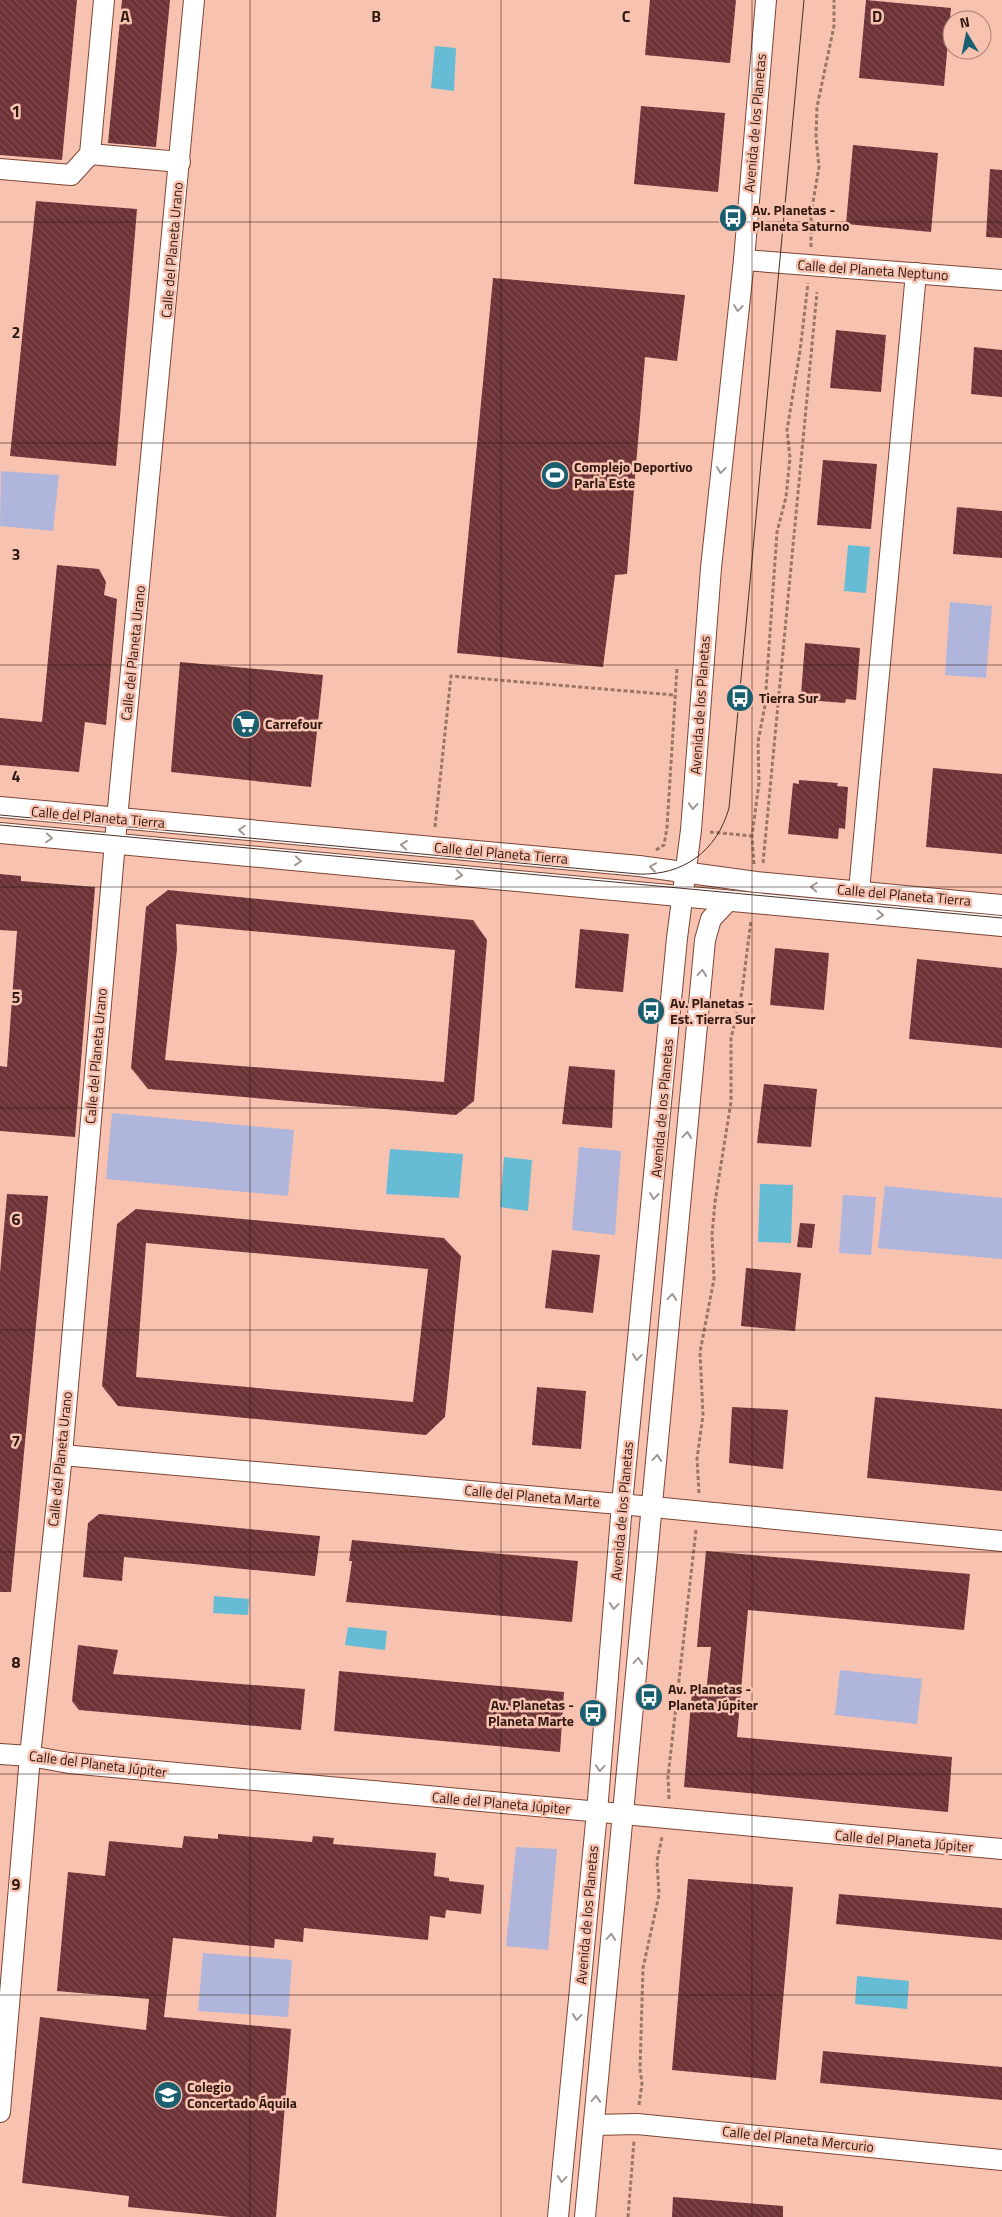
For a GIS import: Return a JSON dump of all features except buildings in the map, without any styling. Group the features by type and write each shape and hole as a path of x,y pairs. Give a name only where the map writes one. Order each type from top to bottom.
{"street":[{"path":"0,169 71,175 90,154 104,0"},
{"name":"Calle del Planeta Urano","path":"0,2112 30,1756 62,1455 114,844 194,0"},
{"name":"Avenida de los Planetas","path":"558,2217 597,1812 622,1504 682,897 691,830 711,568 744,260 766,0"},
{"path":"90,154 180,162"},
{"name":"Calle del Planeta Neptuno","path":"744,260 1002,280"},
{"path":"859,891 916,273"},
{"name":"Calle del Planeta Tierra","path":"0,807 639,866 756,882 1002,904"},
{"name":"Calle del Planeta Tierra","path":"0,833 727,902 1002,926"},
{"name":"Avenida de los Planetas","path":"585,2217 705,940 711,919 727,902"},
{"name":"Calle del Planeta Marte","path":"62,1455 622,1504 1002,1540"},
{"name":"Calle del Planeta Júpiter","path":"0,1754 30,1756 70,1764 669,1817 863,1838 1002,1849"},
{"name":"Calle del Planeta Mercurio","path":"594,2125 637,2124 1002,2160"}],"path":[{"path":"756,882 752,836 760,783 758,742 765,705 777,532 786,497 790,458 787,430 800,351 810,265 811,214 819,167 816,137 817,107 834,26 834,0"},
{"path":"763,863 817,292"},
{"path":"653,852 664,845 667,827 674,695 678,668"},
{"path":"444,828 434,827 451,676 674,695"},
{"path":"628,2217 629,2182 642,2083 640,2069 643,1968 659,1895 657,1861 669,1817 668,1777 698,1511 697,1459 703,1415 700,1352 714,1279 712,1234 715,1202 732,1102 731,1038 742,992 748,936 754,903"}],"shaded area":[{"path":"435,46 456,48 454,91 431,88"},
{"path":"1,471 59,475 53,531 0,526"},
{"path":"848,545 870,547 866,593 844,591"},
{"path":"950,602 992,606 986,678 945,675"},
{"path":"112,1113 294,1130 288,1196 106,1179"},
{"path":"579,1147 621,1151 615,1235 572,1230"},
{"path":"390,1149 463,1154 459,1198 386,1194"},
{"path":"504,1157 532,1160 528,1211 500,1207"},
{"path":"760,1184 793,1185 791,1243 758,1242"},
{"path":"885,1186 1002,1198 1002,1259 878,1248"},
{"path":"843,1195 876,1197 871,1255 839,1253"},
{"path":"214,1596 249,1599 248,1615 213,1613"},
{"path":"348,1627 387,1631 385,1650 345,1645"},
{"path":"840,1670 922,1679 917,1724 835,1715"},
{"path":"516,1847 557,1849 548,1950 506,1946"},
{"path":"203,1953 292,1960 288,2017 198,2011"},
{"path":"857,1976 909,1981 907,2009 855,2004"}],"tram line":[{"path":"0,815 638,874 670,871 696,858 707,848 716,837 729,808 804,0"},
{"path":"0,825 1002,918"}],"place":[{"name":"Av. Planetas - Planeta Saturno","path":"733,218"},
{"name":"Complejo Deportivo Parla Este","path":"555,475"},
{"name":"Tierra Sur","path":"740,698"},
{"name":"Carrefour","path":"246,724"},
{"name":"Av. Planetas - Est. Tierra Sur","path":"651,1011"},
{"name":"Av. Planetas - Planeta Júpiter","path":"649,1697"},
{"name":"Av. Planetas - Planeta Marte","path":"593,1713"},
{"name":"Colegio Concertado Áquila","path":"168,2095"}]}
